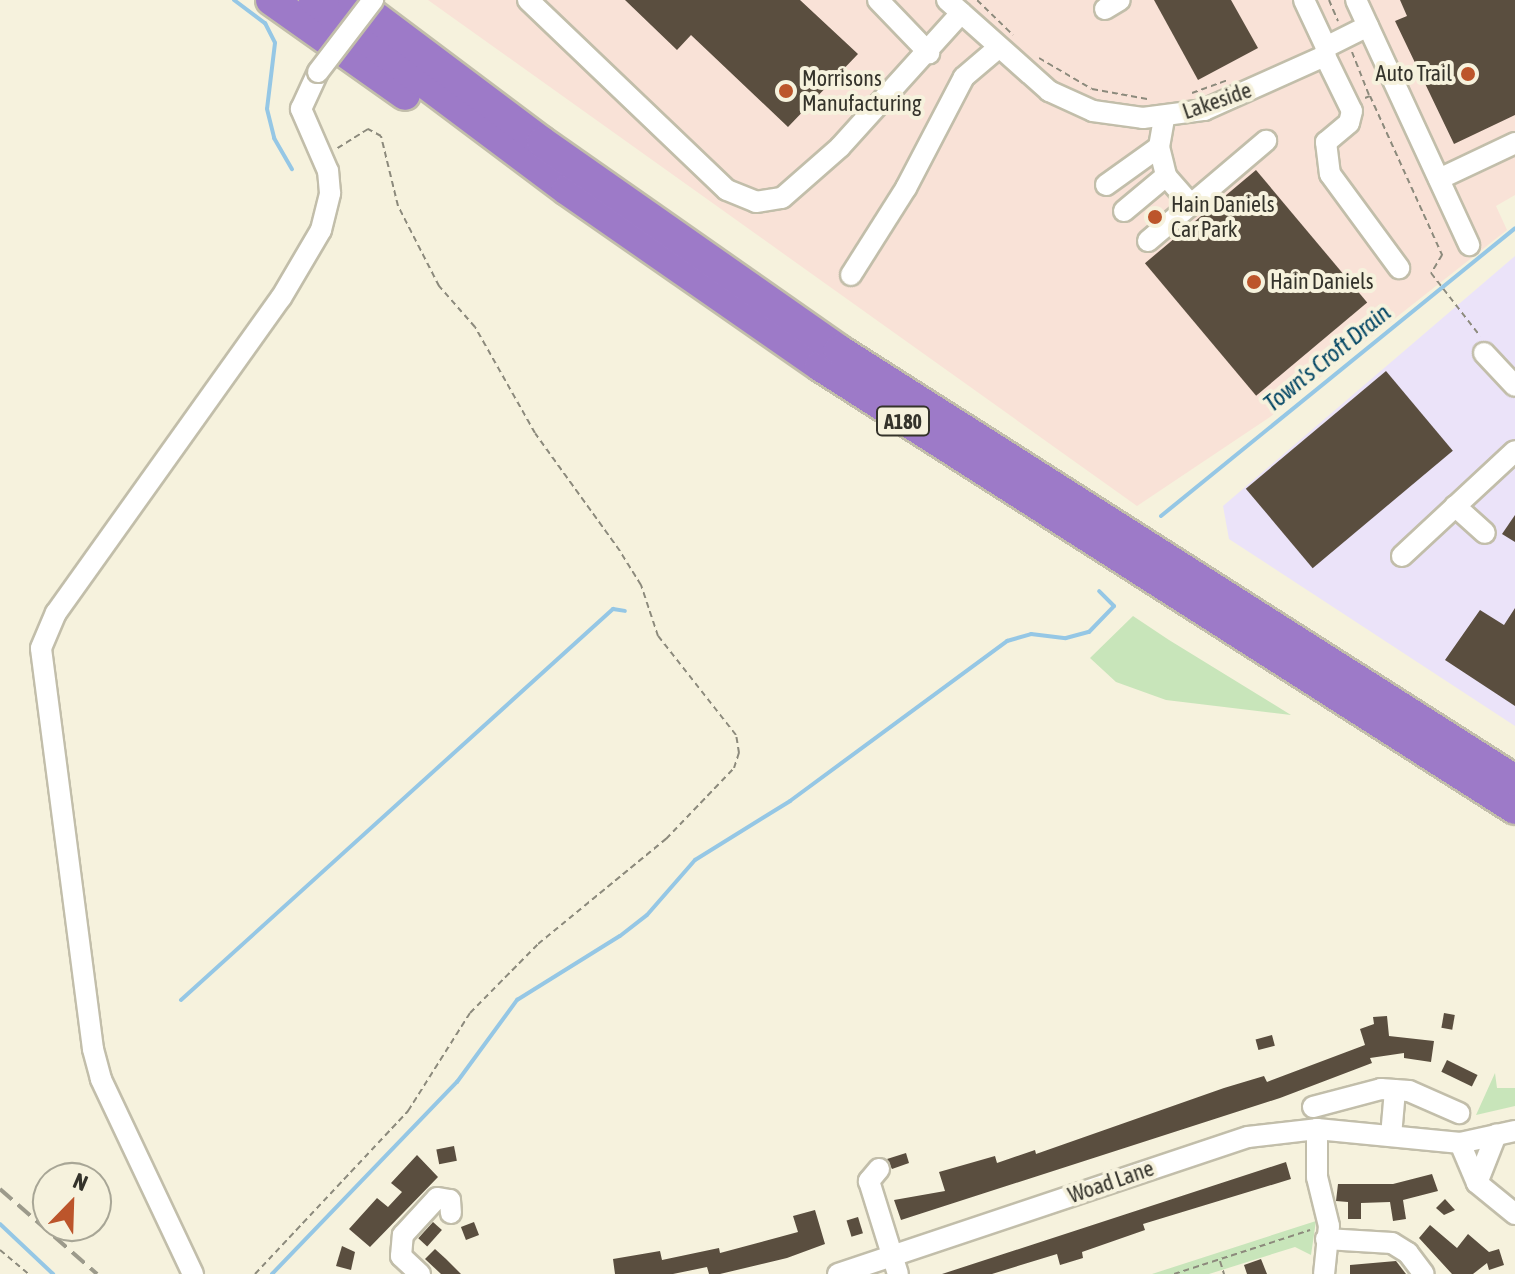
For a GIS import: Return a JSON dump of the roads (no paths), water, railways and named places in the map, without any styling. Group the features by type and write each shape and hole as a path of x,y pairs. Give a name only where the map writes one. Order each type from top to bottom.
{"highway":[{"name":"A180","path":"271,0 514,168 660,256"},
{"name":"A180","path":"314,0 660,256 898,417 1515,809"},
{"name":"A180","path":"353,0 542,142 808,329 1515,780"},
{"name":"A180","path":"376,0 808,329"}],"street":[{"path":"193,1274 101,1079 93,1049 41,648 56,613 281,298 321,230 330,193 328,171 301,109 318,72 376,0"},
{"path":"528,0 727,190 756,202 782,198 882,105 929,53 962,4"},
{"path":"878,0 929,53"},
{"path":"1304,0 1352,111 1349,123 1326,142 1330,174 1399,268"},
{"path":"1356,0 1469,245"},
{"name":"Lakeside","path":"962,4 998,48 1031,79 1074,104 1128,118 1161,109 1228,101 1326,52 1368,26"},
{"path":"851,275 906,188 964,77 998,48"},
{"path":"1161,109 1159,147 1166,176 1191,205"},
{"path":"1148,241 1266,141"},
{"path":"1439,179 1515,143"},
{"path":"1106,185 1159,147"},
{"path":"1124,211 1166,176"},
{"path":"1484,353 1515,386"},
{"path":"1402,556 1515,451"},
{"path":"1455,506 1485,533"},
{"path":"1313,1107 1395,1090 1459,1113"},
{"path":"1391,1136 1395,1090"},
{"path":"1317,1129 1317,1177 1328,1232 1324,1274"},
{"name":"Woad Lane","path":"838,1274 895,1265 1234,1141 1317,1129 1460,1143 1506,1133"},
{"path":"1477,1183 1506,1133"},
{"path":"1460,1143 1477,1183 1515,1214"},
{"path":"879,1169 869,1181 895,1265"},
{"path":"420,1274 401,1256 403,1235 437,1198 450,1200 451,1213"},
{"path":"1328,1232 1392,1243 1408,1253 1424,1274"}],"waterway":[{"path":"234,0 265,23 275,43 267,109 274,138 292,169"},
{"name":"Town's Croft Drain","path":"1161,516 1515,228"},
{"path":"272,1274 457,1082 517,1000 620,936 647,915 695,860 790,801 1007,641 1031,634 1066,638 1089,632 1114,606 1099,591"},
{"path":"181,1000 613,609 625,611"},
{"path":"0,1224 53,1274"}],"railway":[{"path":"0,1189 97,1274"}],"place":[{"name":"Auto Trail","path":"1468,74"},
{"name":"Morrisons Manufacturing","path":"786,91"},
{"name":"Hain Daniels Car Park","path":"1155,217"},
{"name":"Hain Daniels","path":"1254,282"}]}
